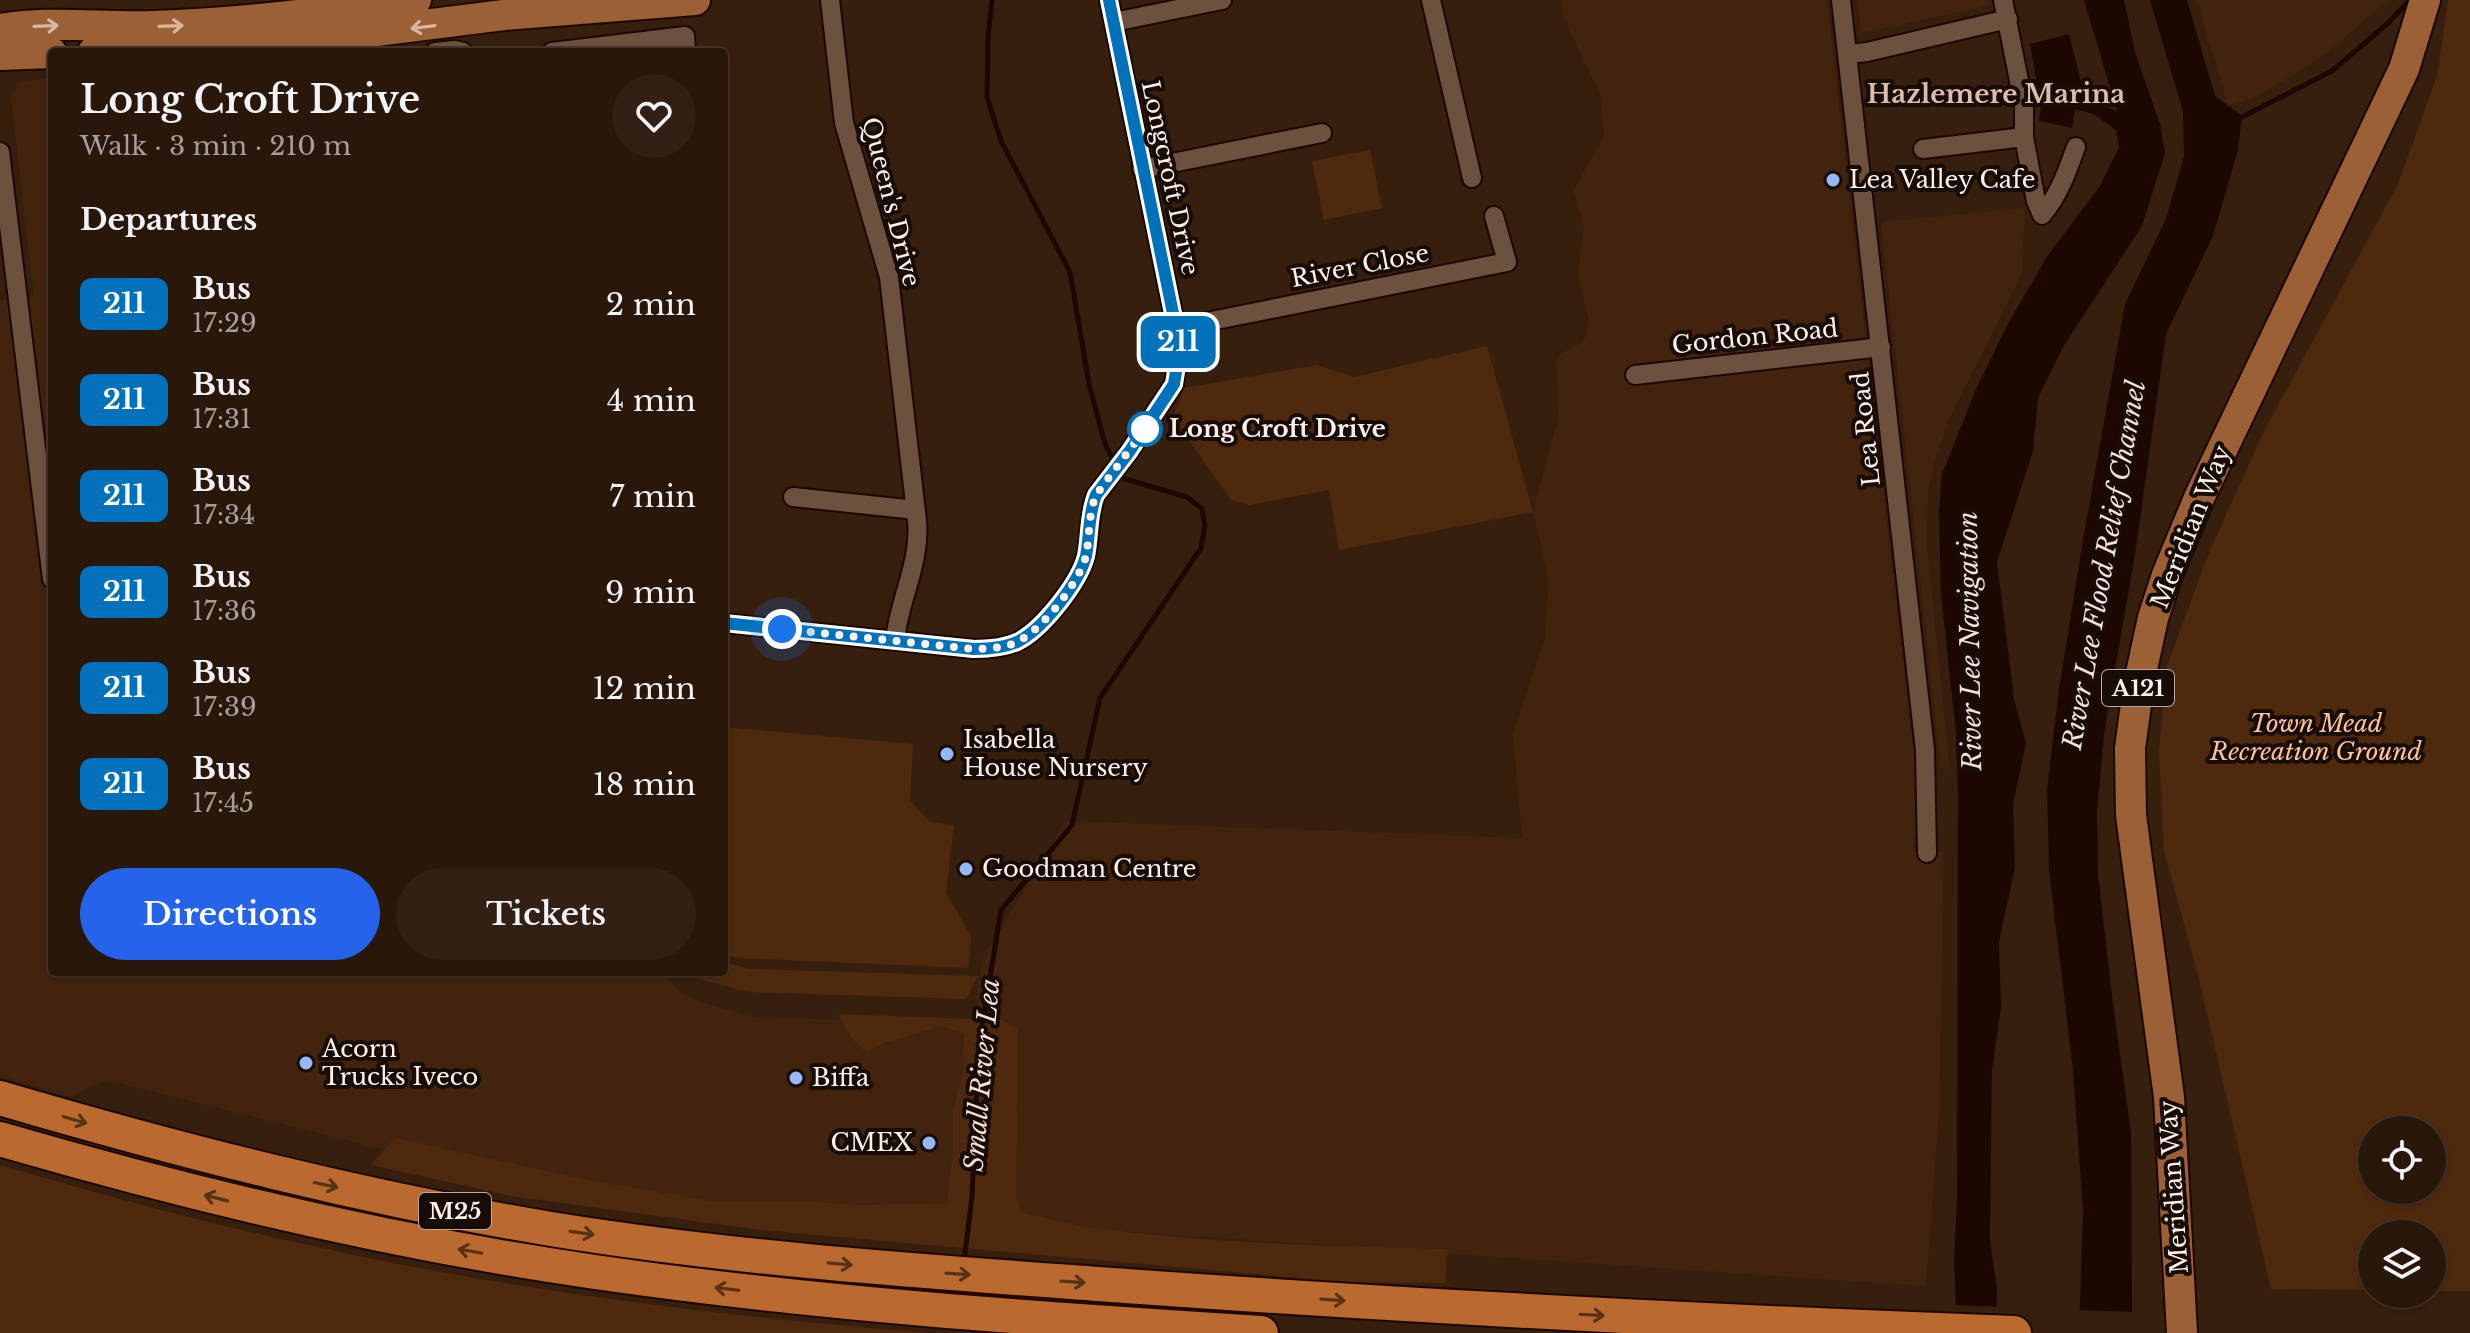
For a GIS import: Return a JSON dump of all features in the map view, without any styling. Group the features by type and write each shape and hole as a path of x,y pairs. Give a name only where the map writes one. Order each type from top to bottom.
{"highway":[{"name":"M25","path":"0,1098 156,1144 241,1165 438,1208 633,1241 920,1271 1470,1309 2014,1333"},
{"name":"M25","path":"0,1139 279,1214 437,1245 649,1279 916,1308 1261,1333"}],"main road":[{"path":"0,29 93,24 272,39 416,0"},
{"path":"148,48 272,39 463,11 504,15 695,0"},
{"name":"Meridian Way","path":"2182,1333 2169,1097 2131,815 2130,748 2139,683 2153,618 2199,498 2393,94 2410,54 2425,0"},
{"path":"0,55 48,53"}],"street":[{"name":"Queen's Drive","path":"830,0 844,123 887,264 916,510 917,543 898,613 895,640"},
{"name":"Longcroft Drive","path":"728,623 986,649 1017,642 1032,631 1060,601 1084,562 1092,505 1177,379 1179,353 1109,0"},
{"path":"1114,22 1222,0"},
{"path":"1431,0 1472,178"},
{"name":"Lea Road","path":"1841,0 1925,750 1927,853"},
{"path":"1848,54 1867,52 2005,9 2024,106 2024,137 2036,201 2042,215 2053,202 2076,147"},
{"path":"585,48 685,36 686,48"},
{"path":"1142,169 1322,133"},
{"path":"1923,149 2024,137"},
{"path":"0,152 48,546"},
{"name":"River Close","path":"1176,328 1507,262 1494,216"},
{"name":"Gordon Road","path":"1635,375 1881,347"},
{"path":"793,497 916,510"}],"shaded area":[{"path":"1561,0 1827,0 1917,783 1918,812 1913,852 1944,852 1939,1112 1926,1286 556,1193 107,1080 71,1097 0,1076 0,300 34,297 11,97 17,83 48,78 48,976 665,976 679,990 700,1002 757,1018 974,1022 982,960 1066,821 1522,838 1513,735 1545,639 1549,580 1533,512 1558,419 1557,359 1579,344 1586,336 1589,323 1578,273 1584,228 1573,191 1604,136 1601,97 1565,20"},
{"path":"1858,0 1991,0 1992,5 1861,33"},
{"path":"2197,0 2388,0 2329,51 2295,74 2254,98 2228,106"},
{"path":"2025,208 2022,275 1949,420 1928,489 1927,547 1949,769 1941,768 1881,222"}],"green space":[{"name":"Town Mead Recreation Ground","path":"2448,0 2470,0 2470,1291 2446,1291 2446,1220 2358,1220 2358,1290 2271,1289 2199,979 2164,850 2159,751 2167,666 2208,555 2263,433 2398,184 2438,73"},
{"path":"1370,150 1382,208 1324,220 1312,161"},
{"path":"1487,346 1533,512 1339,550 1329,490 1249,505 1231,500 1173,417 1184,388 1317,365 1354,377"},
{"path":"728,727 913,744 910,800 930,822 954,825 946,893 971,936 968,968 728,955"},
{"path":"728,963 750,969 978,976 966,999 748,992 697,976 728,976"},
{"path":"839,1014 1003,1020 1018,1030 1016,1196 1021,1212 1084,1226 1190,1238 1448,1249 1445,1283 1344,1282 761,1230 511,1196 371,1165 395,1138 593,1181 717,1202 947,1203 953,1150 953,1110 963,1072 964,1034 942,1026 881,1044 867,1053 850,1035"},
{"path":"0,1165 224,1226 377,1260 612,1299 928,1333 0,1333"}],"water":[{"name":"River Lee Navigation","path":"2084,0 2124,0 2135,52 2160,124 2165,153 2142,226 2063,347 2038,398 2033,451 1997,562 2014,699 2026,743 2013,805 2015,867 1999,942 2001,1006 1992,1071 1990,1239 1997,1290 1996,1333 1956,1310 1958,795 1956,733 1941,594 1939,510 1942,474 1977,387 2010,320 2048,255 2100,186 2119,147 2116,130 2094,114 2075,109 2072,128 2039,121 2041,107 2030,44 2069,34 2085,98 2117,111"},
{"name":"River Lee Flood Relief Channel","path":"2150,0 2187,0 2215,96 2242,116 2238,150 2213,236 2166,334 2135,555 2105,727 2097,810 2098,874 2131,1133 2132,1314 2079,1333 2083,1211 2073,1070 2049,870 2047,790 2059,689 2125,304 2166,219 2184,156 2183,112"}],"pier":[{"path":"1952,1305 2001,1307 2000,1333 1951,1333"},
{"path":"2076,1310 2136,1312 2135,1333 2075,1333"}],"waterway":[{"name":"Small River Lea","path":"992,0 987,97 1001,141 1070,272 1089,384 1105,444 1114,461"},
{"path":"2238,119 2332,71 2410,0"},
{"name":"Small River Lea","path":"964,1262 972,1196 979,1044 1001,910 1072,825 1100,698 1201,548 1205,526 1202,509 1187,497 1125,479 1119,470"}],"bus line":[{"name":"211","path":"728,623 974,649 995,648 1017,642 1032,631 1047,618 1076,578 1086,554 1096,495 1174,384 1179,366 1176,328 1109,0"}],"place":[{"name":"Lea Valley Cafe","path":"1833,180"},
{"name":"Long Croft Drive","path":"1145,429"},
{"name":"Isabella House Nursery","path":"947,754"},
{"name":"Goodman Centre","path":"966,869"},
{"name":"Acorn Trucks Iveco","path":"306,1063"},
{"name":"Biffa","path":"796,1078"},
{"name":"CMEX","path":"929,1143"}],"district":[{"name":"Hazlemere Marina","path":"1996,94"}],"route":[{"path":"782,629 974,649 1017,642 1047,618 1076,578 1086,554 1096,495 1145,429"}]}
